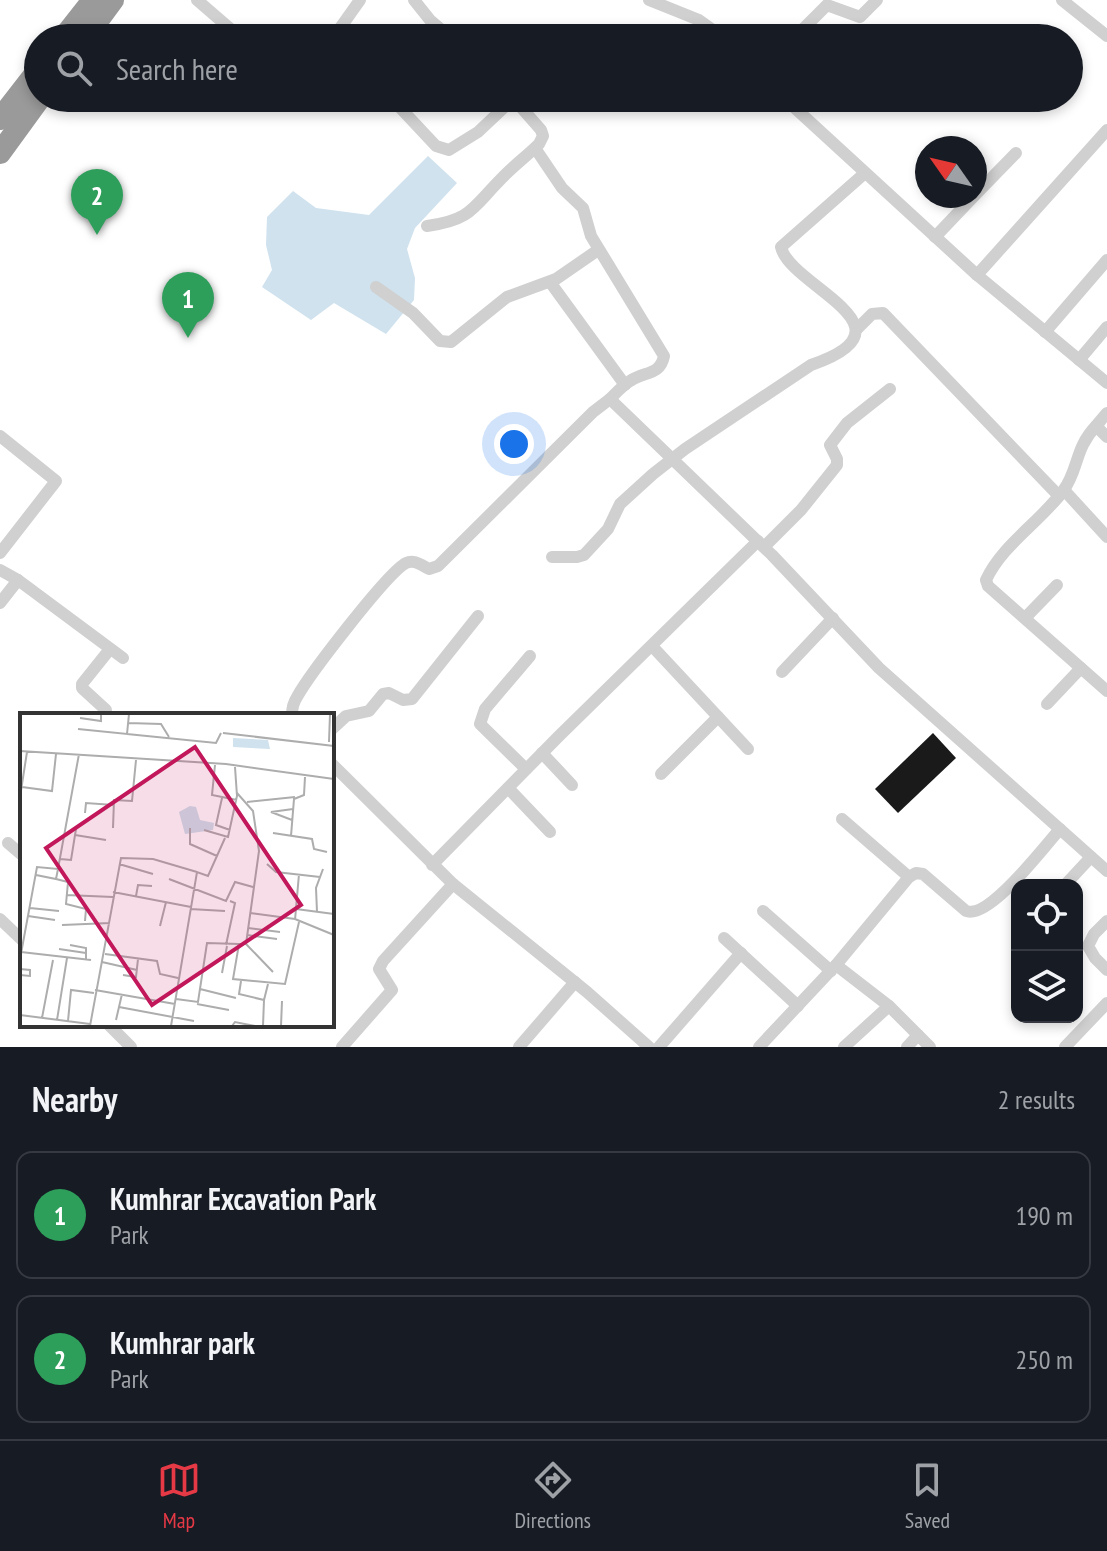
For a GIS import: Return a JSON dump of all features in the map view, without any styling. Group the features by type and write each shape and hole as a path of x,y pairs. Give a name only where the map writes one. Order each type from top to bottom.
{"highway":[{"path":"74,24 93,0"},
{"path":"95,24 113,0"},
{"path":"0,119 24,88"},
{"path":"0,153 30,112"}],"street":[{"path":"197,0 225,24"},
{"path":"344,24 360,0"},
{"path":"414,0 435,24"},
{"path":"649,0 705,24"},
{"path":"808,24 827,5 860,17 877,0"},
{"path":"1062,0 1107,36"},
{"path":"404,112 436,146 449,150 478,132 499,112"},
{"path":"427,226 448,222 475,209 499,180 535,148 543,136 525,112"},
{"path":"799,112 977,275 1107,383"},
{"path":"977,275 1107,130"},
{"path":"293,713 297,696 317,669 400,568 414,561 429,569 438,566 593,412 625,385 637,377 657,371 662,364 664,356 598,250 587,228 583,208 562,188 535,148"},
{"path":"987,183 1016,153"},
{"path":"856,330 840,305 785,257 781,247 865,173"},
{"path":"935,237 963,208"},
{"path":"376,287 413,313 445,343 451,342 507,297 550,282 598,250"},
{"path":"1045,332 1107,260"},
{"path":"550,282 625,385"},
{"path":"552,557 584,555 608,529 620,504 671,459 811,365 837,356 872,314 883,313 1107,537"},
{"path":"1079,360 1107,327"},
{"path":"432,865 652,646 809,502 837,465 830,445 838,432 890,389"},
{"path":"610,399 761,544 879,668 1107,871"},
{"path":"1107,413 1081,445 1062,493 996,564 986,580 988,586 1107,691"},
{"path":"1096,426 1107,437"},
{"path":"0,436 56,481 0,553"},
{"path":"0,570 123,658"},
{"path":"0,603 18,580"},
{"path":"1025,618 1057,585"},
{"path":"334,727 346,716 369,711 383,694 389,693 403,700 412,699 478,616"},
{"path":"782,672 833,618"},
{"path":"652,646 748,749"},
{"path":"106,710 82,688 82,684 110,649"},
{"path":"526,769 480,724 485,709 530,656"},
{"path":"1047,704 1081,668"},
{"path":"661,774 718,717"},
{"path":"542,753 572,785"},
{"path":"334,766 453,884 575,982 649,1047"},
{"path":"508,788 550,832"},
{"path":"842,819 909,877"},
{"path":"759,1047 834,968 909,877 916,873 923,874 973,914 982,911 1006,890 1060,829"},
{"path":"8,843 20,853"},
{"path":"1071,879 1091,857"},
{"path":"342,1047 392,990 379,969 383,961 453,884"},
{"path":"763,911 834,968 889,1006 930,1047"},
{"path":"0,919 20,938"},
{"path":"1107,921 1094,934 1088,946 1107,970"},
{"path":"724,938 798,1006"},
{"path":"659,1047 741,953"},
{"path":"519,1047 575,982"},
{"path":"1065,1047 1107,1003"},
{"path":"844,1047 889,1006"},
{"path":"111,1027 131,1047"},
{"path":"907,1047 918,1035"}],"water":[{"path":"428,156 457,183 415,228 407,249 415,278 414,300 386,334 334,303 311,320 262,287 272,270 266,245 267,217 293,191 316,208 369,215"}],"building":[{"path":"933,733 956,758 898,813 875,789"}],"place":[{"name":"Kumhrar park","path":"97,235"},
{"name":"Kumhrar Excavation Park","path":"188,338"}]}
